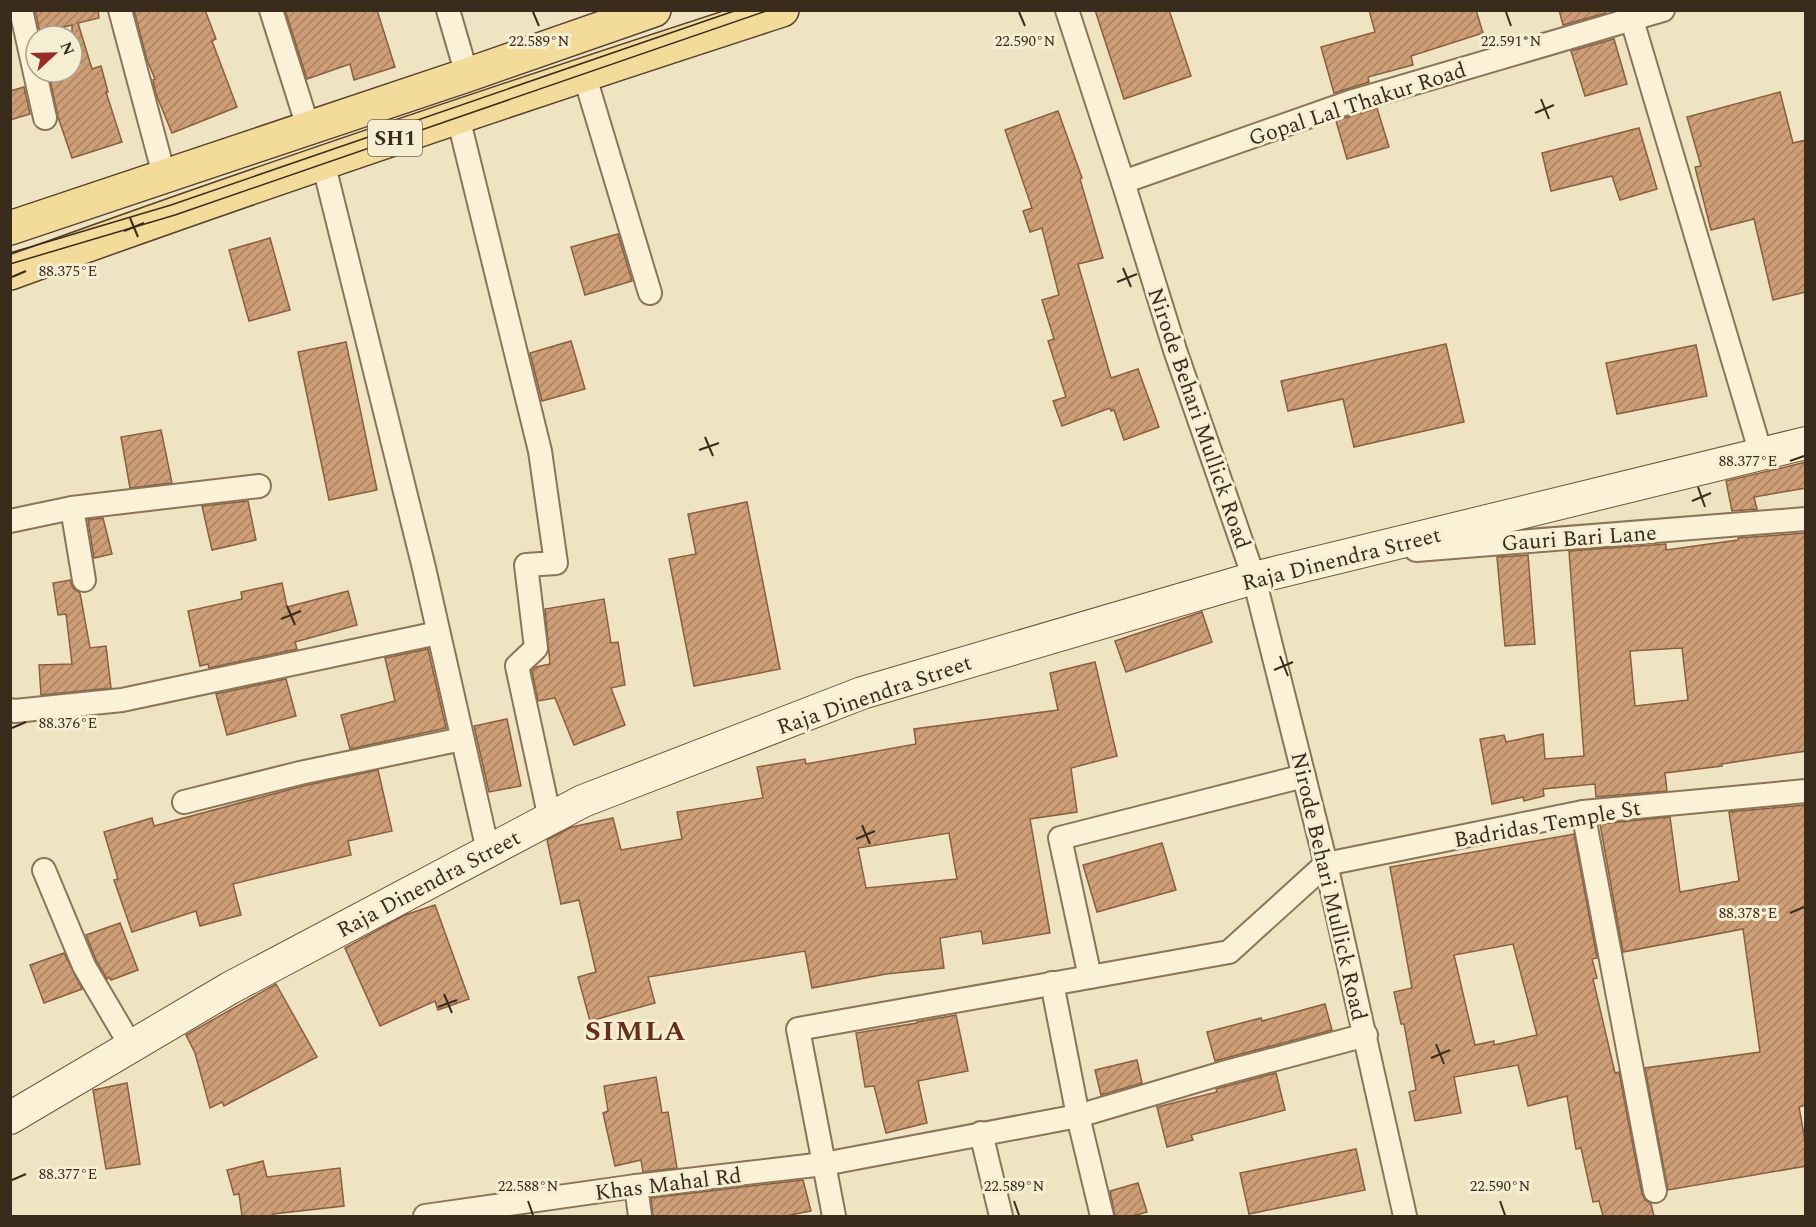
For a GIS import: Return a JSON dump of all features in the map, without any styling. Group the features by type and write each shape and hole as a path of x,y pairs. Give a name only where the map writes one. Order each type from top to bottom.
{"main road":[{"name":"SH1","path":"10,228 467,75 595,20 654,10"},
{"name":"SH1","path":"10,273 323,162 782,10"},
{"name":"Raja Dinendra Street","path":"10,1118 230,988 583,801 862,693 1254,578 1806,443"}],"street":[{"path":"21,10 45,118"},
{"path":"120,10 164,176"},
{"path":"271,10 308,127"},
{"path":"448,10 467,75"},
{"name":"Nirode Behari Mullick Road","path":"1067,10 1175,350 1254,578 1326,864 1405,1216"},
{"name":"Gopal Lal Thakur Road","path":"1123,182 1350,102 1630,15 1663,10"},
{"path":"1630,15 1761,454"},
{"path":"584,74 650,293"},
{"path":"458,117 540,451 556,563 526,565 536,648 516,666 550,819"},
{"path":"323,162 438,633 488,851"},
{"path":"10,521 72,508 259,486"},
{"path":"72,508 84,580"},
{"name":"Gauri Bari Lane","path":"1352,555 1806,519"},
{"path":"10,710 122,700 438,633"},
{"path":"184,802 300,773 462,739"},
{"path":"1090,977 1060,838 1304,776"},
{"name":"Badridas Temple St","path":"1326,864 1583,812 1806,791"},
{"path":"1583,812 1655,1191"},
{"path":"834,1216 798,1029 1229,952 1326,864"},
{"path":"44,870 84,966 130,1046"},
{"path":"1052,983 1078,1116 1102,1216"},
{"name":"Khas Mahal Rd","path":"425,1216 636,1186 824,1164 1078,1116 1223,1073 1366,1035"},
{"path":"981,1133 1001,1216"},
{"path":"636,1186 640,1216"}],"building":[{"path":"35,10 98,10 99,18 78,24 38,24"},
{"path":"134,10 205,10 216,39 212,41 237,107 172,133 156,94 153,80 155,79 147,60"},
{"path":"285,10 377,10 395,67 354,80 350,64 307,79"},
{"path":"1095,10 1169,10 1191,76 1124,99"},
{"path":"1369,10 1476,10 1483,33 1411,56 1413,65 1368,77 1369,82 1334,93 1321,47 1375,32"},
{"path":"1559,10 1605,10 1606,13 1563,25"},
{"path":"1614,39 1627,84 1585,96 1571,51"},
{"path":"84,43 92,69 101,66 108,92 106,92 122,142 72,158 58,117 51,84 84,84"},
{"path":"24,87 30,114 10,120 10,91"},
{"path":"1780,92 1793,143 1806,140 1806,292 1773,300 1754,219 1711,230 1695,167 1701,166 1687,117"},
{"path":"1377,108 1389,147 1347,159 1336,121"},
{"path":"1058,111 1082,178 1080,179 1103,258 1078,264 1111,378 1138,369 1159,427 1124,440 1114,410 1111,411 1110,408 1062,426 1053,401 1066,397 1048,341 1054,339 1042,300 1059,295 1042,228 1030,232 1023,211 1032,208 1005,130"},
{"path":"1639,128 1657,189 1620,200 1612,176 1551,191 1542,153"},
{"path":"618,234 632,281 585,295 571,247"},
{"path":"270,238 290,310 249,321 229,250"},
{"path":"571,341 585,389 542,401 530,353"},
{"path":"346,342 377,490 329,500 298,352"},
{"path":"1446,344 1464,422 1354,447 1343,399 1288,411 1281,381"},
{"path":"1696,345 1707,396 1617,414 1606,363"},
{"path":"161,430 172,483 130,488 121,437"},
{"path":"1806,462 1806,488 1754,497 1757,509 1732,511 1726,481"},
{"path":"248,501 256,540 212,550 202,506"},
{"path":"747,502 780,669 694,686 669,559 696,554 688,514"},
{"path":"103,518 112,554 94,558 88,520"},
{"path":"1806,533 1806,751 1722,764 1722,766 1665,773 1667,791 1596,797 1595,784 1543,789 1544,796 1524,801 1523,797 1492,804 1480,739 1504,735 1506,742 1543,734 1545,759 1584,756 1569,551 1666,544 1666,550 1738,540 1738,538","holes":["1682,648 1688,700 1635,706 1630,651"]},
{"path":"1528,555 1535,644 1505,646 1497,557"},
{"path":"70,580 73,588 80,593 90,648 106,646 111,688 41,695 39,665 72,664 66,614 58,615 53,583"},
{"path":"282,583 287,607 348,591 357,625 295,642 297,649 209,668 208,664 200,666 188,611 242,599 241,592"},
{"path":"604,599 611,643 618,642 625,685 611,688 625,725 574,745 555,698 538,701 532,671 536,667 550,664 545,609"},
{"path":"1202,612 1212,642 1126,672 1115,641"},
{"path":"428,649 446,728 350,749 341,715 395,701 385,658"},
{"path":"1095,662 1117,756 1071,768 1077,812 1030,819 1050,933 983,944 981,931 940,938 944,968 886,974 812,988 805,951 648,977 655,1003 590,1021 578,977 596,972 579,900 561,904 547,840 572,827 613,818 621,850 682,839 677,812 763,798 757,767 805,759 806,764 916,744 914,729 1058,710 1050,673","holes":["949,833 957,879 866,888 858,848"]},
{"path":"286,679 296,716 227,735 216,694"},
{"path":"507,719 521,786 489,792 474,726"},
{"path":"378,770 392,831 348,841 351,855 233,884 241,915 200,926 196,911 132,932 114,880 118,879 104,832 152,818 154,826 303,786"},
{"path":"1806,805 1806,1105 1799,1107 1806,1146 1806,1166 1668,1190 1645,1068 1760,1052 1743,929 1623,952 1600,824 1670,817 1680,892 1739,881 1729,812"},
{"path":"1574,834 1597,958 1592,959 1597,978 1593,979 1615,1073 1619,1072 1642,1194 1651,1204 1654,1216 1603,1216 1599,1201 1593,1202 1581,1148 1576,1149 1567,1096 1528,1106 1518,1065 1454,1077 1461,1113 1415,1121 1409,1092 1416,1090 1404,1024 1401,1024 1394,992 1412,988 1390,867","holes":["1513,944 1537,1035 1494,1045 1494,1041 1475,1045 1454,955"]},
{"path":"1162,843 1176,890 1097,912 1083,865"},
{"path":"435,905 469,999 438,1010 435,1001 380,1026 345,948 405,915"},
{"path":"120,923 138,970 111,980 109,977 107,979 96,960 86,935"},
{"path":"64,953 82,989 44,1003 30,965"},
{"path":"276,984 317,1057 224,1106 222,1102 210,1108 195,1053 186,1035"},
{"path":"1325,1004 1332,1030 1215,1061 1207,1032 1261,1018 1262,1021"},
{"path":"956,1015 968,1071 918,1081 927,1123 886,1133 874,1086 865,1087 856,1033"},
{"path":"1137,1060 1142,1083 1101,1095 1095,1070"},
{"path":"1276,1073 1285,1110 1191,1135 1193,1140 1167,1147 1157,1107 1217,1092 1216,1089"},
{"path":"656,1077 662,1113 668,1112 677,1168 643,1172 641,1160 615,1166 603,1113 608,1111 604,1086"},
{"path":"127,1083 140,1164 106,1169 93,1090"},
{"path":"1356,1149 1365,1190 1249,1214 1240,1173"},
{"path":"263,1161 267,1177 340,1168 344,1206 273,1214 273,1216 242,1216 239,1194 234,1195 227,1170"},
{"path":"803,1180 811,1211 786,1216 653,1216 651,1198"},
{"path":"1138,1183 1147,1212 1133,1216 1115,1216 1110,1191"}],"tram line":[{"path":"10,253 171,205 737,10"},
{"path":"10,264 175,215 769,10"}],"district":[{"name":"SIMLA","path":"636,1030"}]}
